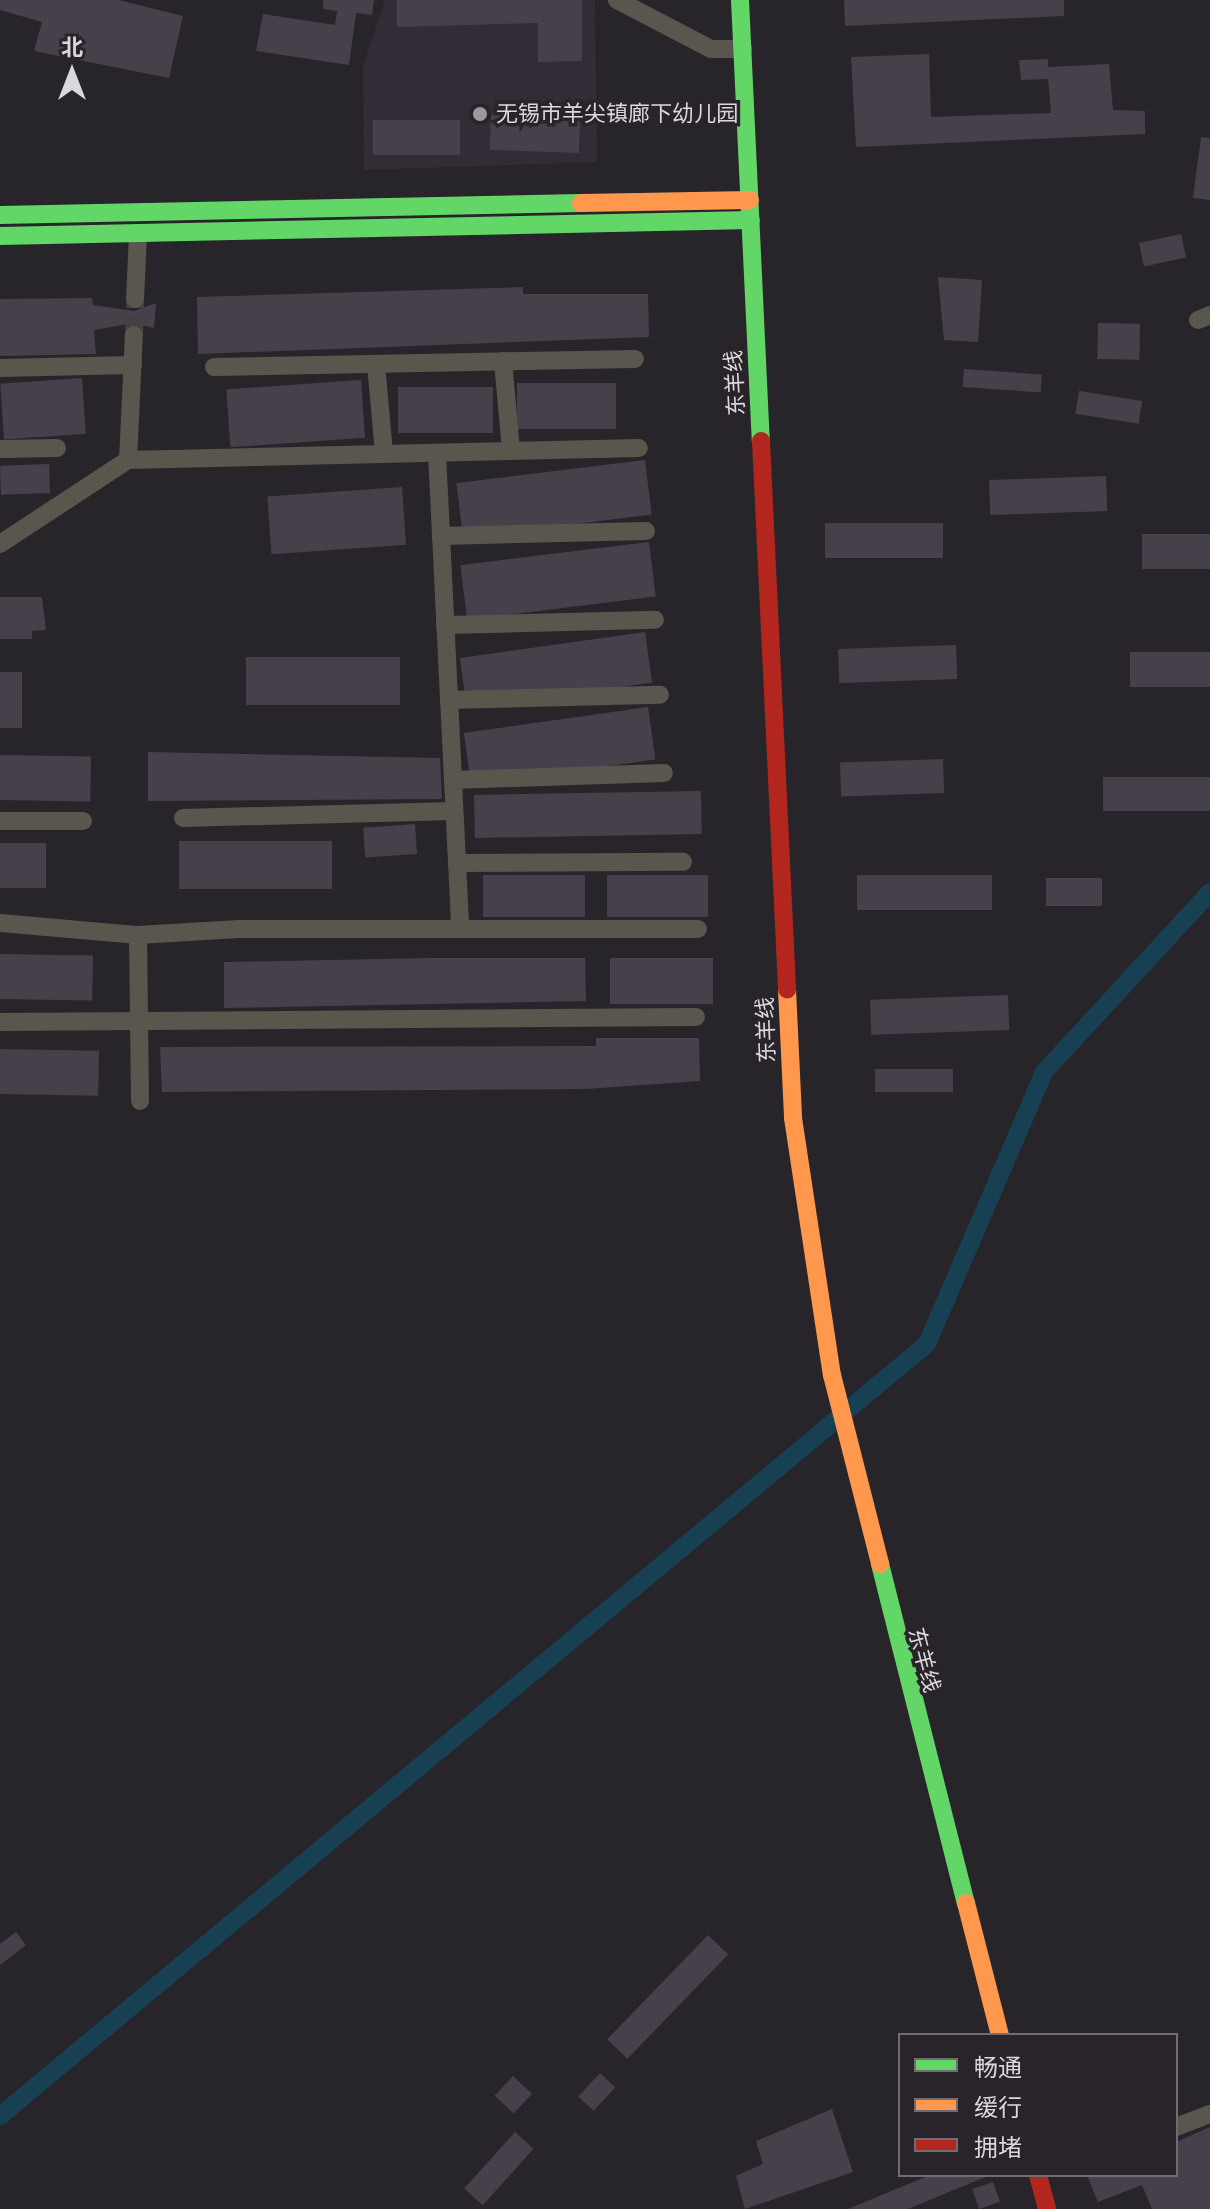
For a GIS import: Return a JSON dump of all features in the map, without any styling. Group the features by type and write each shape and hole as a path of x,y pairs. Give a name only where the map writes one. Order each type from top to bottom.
{"main road":[{"name":"东羊线","path":"740,0 793,1118 832,1375 850,1455 999,2033"},
{"path":"0,215 750,200"},
{"path":"0,236 751,220"},
{"path":"1039,2177 1047,2209"}],"street":[{"path":"617,0 711,49 743,49"},
{"path":"135,299 138,233"},
{"path":"128,460 134,335"},
{"path":"214,367 635,359"},
{"path":"503,361 511,451"},
{"path":"376,364 384,454"},
{"path":"0,368 133,365"},
{"path":"0,449 57,448"},
{"path":"0,544 128,460 639,448"},
{"path":"437,453 460,928"},
{"path":"441,536 646,531"},
{"path":"445,625 655,620"},
{"path":"449,700 660,695"},
{"path":"453,780 664,773"},
{"path":"183,818 454,811"},
{"path":"0,821 83,821"},
{"path":"457,863 683,862"},
{"path":"0,923 138,935 460,928 698,929"},
{"path":"138,935 140,1101"},
{"path":"0,1022 696,1017"},
{"path":"1178,2126 1210,2114"}],"shaded area":[{"name":"无锡市羊尖镇廊下幼儿园","path":"385,0 595,0 597,162 364,170 363,66"}],"building":[{"path":"0,0 118,0 183,16 169,78 34,51 42,22 0,10"},
{"path":"323,0 374,0 372,15 356,13 349,65 256,51 263,14 335,25 337,11 323,9"},
{"path":"397,0 582,0 582,61 538,62 538,23 397,27"},
{"path":"844,0 1064,0 1064,16 845,26"},
{"path":"929,54 931,117 1051,113 1048,79 1021,80 1019,60 1048,59 1048,67 1109,64 1113,110 1145,111 1145,134 856,147 851,57"},
{"path":"491,115 580,118 579,153 490,150"},
{"path":"373,120 460,120 460,155 373,155"},
{"path":"1201,137 1210,138 1210,200 1193,198"},
{"path":"1181,234 1186,257 1144,266 1139,243"},
{"path":"938,277 982,280 978,342 944,340"},
{"path":"523,287 523,294 648,294 649,337 198,354 197,297"},
{"path":"92,298 93,305 134,311 156,303 154,328 134,323 94,330 96,354 0,356 0,299"},
{"path":"1098,323 1140,324 1139,360 1097,359"},
{"path":"964,369 1042,374 1041,392 963,387"},
{"path":"82,378 86,434 4,440 0,384"},
{"path":"361,380 365,438 230,447 226,389"},
{"path":"517,383 616,383 616,429 517,429"},
{"path":"398,387 493,387 493,433 398,433"},
{"path":"1079,391 1142,401 1139,424 1075,414"},
{"path":"645,460 652,515 463,538 456,483"},
{"path":"49,464 50,493 1,495 0,466"},
{"path":"1106,476 1107,511 990,515 989,480"},
{"path":"402,487 406,545 271,554 267,496"},
{"path":"825,523 943,523 943,558 825,558"},
{"path":"1142,534 1210,534 1210,569 1142,569"},
{"path":"649,542 656,597 467,620 460,565"},
{"path":"0,597 42,597 46,630 32,631 32,639 0,639"},
{"path":"645,632 652,683 467,709 460,658"},
{"path":"956,645 957,679 839,683 838,649"},
{"path":"1130,652 1210,652 1210,687 1130,687"},
{"path":"246,657 400,657 400,705 246,705"},
{"path":"0,672 22,672 22,728 0,728"},
{"path":"648,707 655,759 471,785 464,733"},
{"path":"148,752 440,758 442,799 148,801"},
{"path":"0,755 91,757 90,802 0,800"},
{"path":"943,759 944,793 841,797 840,763"},
{"path":"1103,777 1210,777 1210,811 1103,811"},
{"path":"701,791 702,834 475,838 474,795"},
{"path":"415,824 417,854 365,858 363,828"},
{"path":"179,841 332,841 332,889 179,889"},
{"path":"0,843 46,843 46,888 0,888"},
{"path":"483,875 585,875 585,917 483,917"},
{"path":"607,875 708,875 708,917 607,917"},
{"path":"857,875 992,875 992,910 857,910"},
{"path":"1046,878 1102,878 1102,906 1046,906"},
{"path":"0,954 93,956 92,1001 0,999"},
{"path":"585,958 586,1001 224,1008 224,962"},
{"path":"610,958 713,958 713,1004 610,1004"},
{"path":"1008,995 1009,1030 871,1035 870,1000"},
{"path":"596,1038 699,1038 700,1081 586,1089 162,1092 160,1047 596,1046"},
{"path":"0,1049 99,1051 98,1096 0,1094"},
{"path":"875,1069 953,1069 953,1092 875,1092"},
{"path":"16,1932 26,1945 0,1965 0,1944"},
{"path":"708,1935 728,1954 627,2059 607,2039"},
{"path":"600,2073 615,2087 594,2111 578,2096"},
{"path":"513,2076 532,2094 514,2113 495,2096"},
{"path":"832,2109 853,2172 745,2209 736,2176 763,2164 756,2141"},
{"path":"1210,2127 1210,2209 1152,2209 1142,2185 1098,2202 1088,2177 1178,2177 1178,2141"},
{"path":"515,2132 534,2149 483,2205 464,2188"},
{"path":"925,2177 985,2177 908,2209 848,2209"},
{"path":"993,2182 1000,2202 979,2209 972,2189"}],"waterway":[{"path":"0,2116 927,1344 1044,1072 1210,892"}],"tunnel":[{"path":"134,335 135,299"}],"traffic: fast":[{"path":"740,0 761,441"},
{"path":"0,215 581,203"},
{"path":"0,236 751,220"},
{"path":"880,1564 966,1903"}],"traffic: slow":[{"path":"581,203 750,200"},
{"path":"787,989 793,1118 832,1375 880,1564"},
{"path":"966,1903 999,2033"}],"traffic: jam":[{"path":"761,441 787,989"},
{"path":"1039,2177 1047,2209"}],"place":[{"name":"无锡市羊尖镇廊下幼儿园","path":"480,114"}]}
